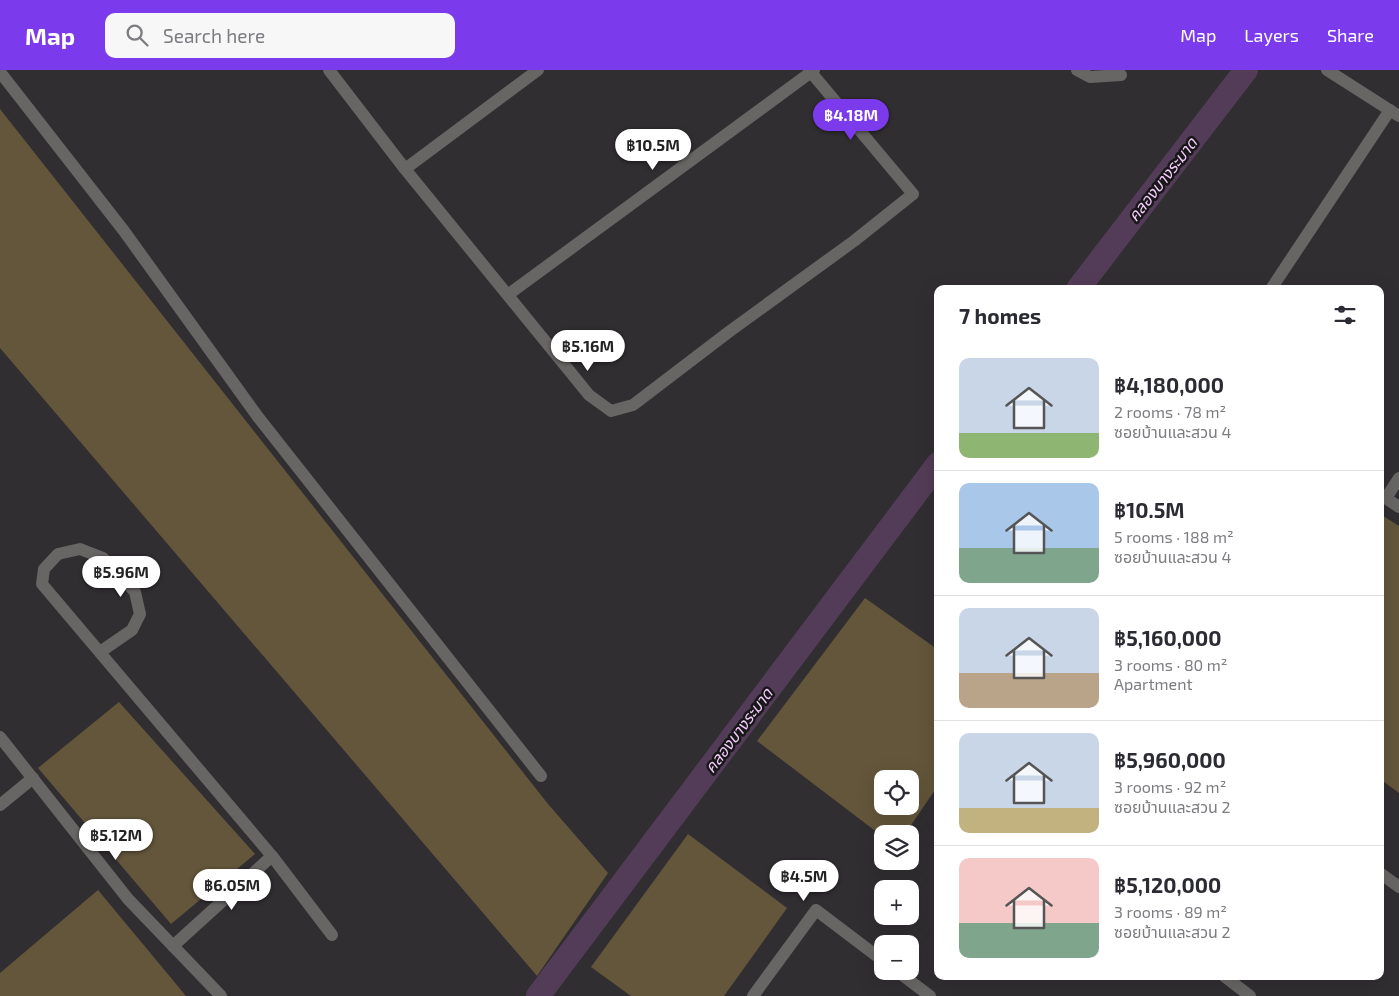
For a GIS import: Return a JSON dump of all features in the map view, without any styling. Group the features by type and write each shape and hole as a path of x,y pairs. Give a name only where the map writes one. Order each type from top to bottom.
{"street":[{"path":"329,70 405,169 589,394 611,412 633,405 730,330 854,241 913,194 811,71 509,294"},
{"path":"405,169 538,70"},
{"path":"1077,70 1090,77 1121,74"},
{"path":"1274,285 1394,113 1327,70"},
{"path":"0,72 124,231 258,417 541,776"},
{"path":"1384,495 1399,478"},
{"path":"1384,497 1399,508"},
{"path":"100,652 132,630 140,614 134,592 103,558 80,549 58,554 44,569 42,584 272,856 332,935"},
{"path":"0,737 128,899 220,996"},
{"path":"0,805 33,778"},
{"path":"173,946 272,856"},
{"path":"1384,876 1399,887"},
{"path":"753,996 816,910 874,954"},
{"path":"909,980 930,996"},
{"path":"1229,980 1250,996"}],"shaded area":[{"path":"0,109 548,804 608,873 537,976 0,348"},
{"path":"1384,517 1399,526 1399,793 1384,782"},
{"path":"865,598 934,647 934,791 919,813 919,770 874,770 874,815 918,815 911,825 874,825 874,830 757,741"},
{"path":"119,702 255,854 171,924 38,768"},
{"path":"688,834 787,908 724,996 631,996 591,967"},
{"path":"98,890 186,996 0,996 0,973"}],"waterway":[{"name":"คลองบางระมาด","path":"1081,285 1246,70"},
{"name":"คลองบางระมาด","path":"538,996 934,469"}]}
